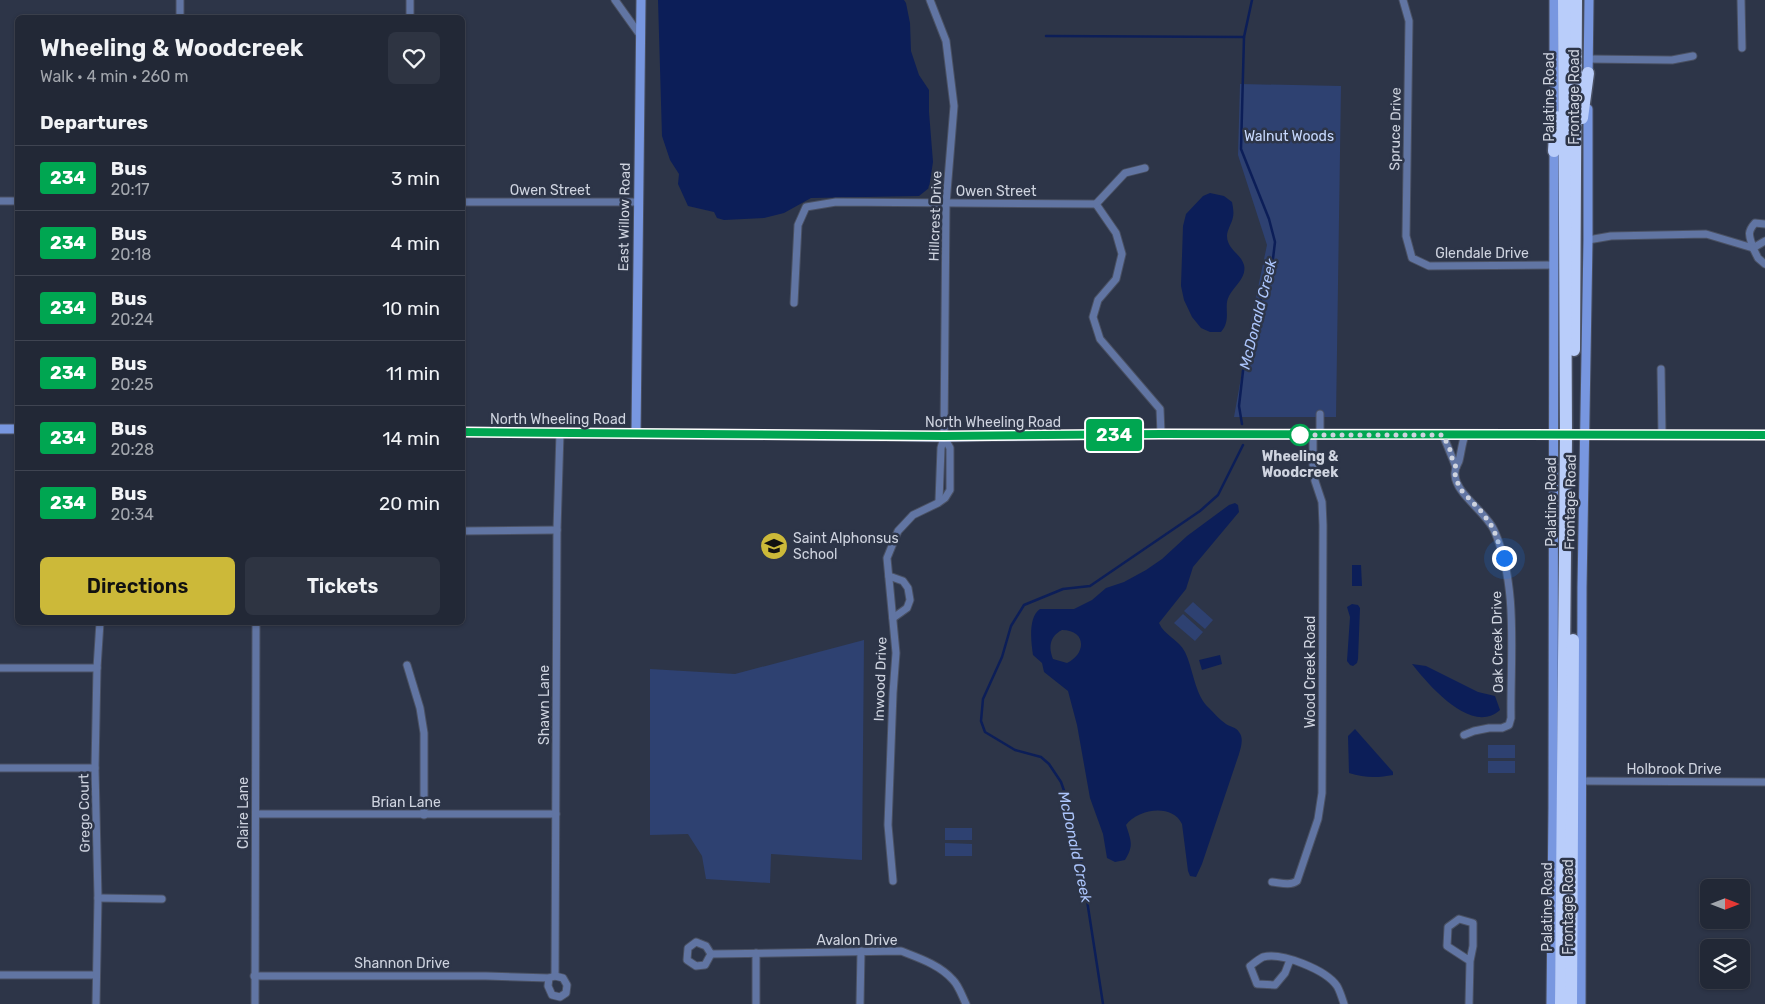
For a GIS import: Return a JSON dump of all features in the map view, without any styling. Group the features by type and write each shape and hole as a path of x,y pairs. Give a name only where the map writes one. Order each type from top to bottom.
{"highway":[{"path":"1554,151 1564,0"},
{"name":"Palatine Road","path":"1564,0 1573,737 1571,1004"},
{"name":"Palatine Road","path":"1562,1004 1576,0"},
{"path":"1574,170 1588,73"},
{"path":"1573,737 1582,644"}],"street":[{"path":"180,0 180,15"},
{"path":"410,0 410,15"},
{"path":"615,0 640,35"},
{"name":"East Willow Road","path":"636,433 637,202 641,0"},
{"name":"Hillcrest Drive","path":"930,0 946,41 954,106 946,204 944,436"},
{"name":"Spruce Drive","path":"1403,0 1409,22 1406,236 1412,258"},
{"name":"Frontage Road","path":"1554,0 1554,265 1570,436 1582,644 1581,1004"},
{"name":"Frontage Road","path":"1551,1004 1554,807 1570,436 1588,240 1589,0"},
{"path":"1741,0 1742,48"},
{"path":"1588,59 1672,60 1693,56"},
{"path":"1146,168 1125,173 1096,204 1116,233 1122,254 1116,279 1098,300 1093,317 1100,339 1160,409 1161,434"},
{"path":"0,201 15,201"},
{"name":"Owen Street","path":"465,202 637,202"},
{"name":"Owen Street","path":"794,302 798,225 806,207 836,202 1096,204"},
{"path":"1765,224 1755,223 1750,229 1749,237 1758,258 1765,264"},
{"path":"1588,240 1611,236 1706,234 1753,248"},
{"path":"1753,248 1765,241"},
{"name":"Glendale Drive","path":"1412,258 1429,266 1554,265"},
{"path":"1661,369 1662,435"},
{"path":"1317,435 1320,414"},
{"path":"0,429 15,429"},
{"name":"North Wheeling Road","path":"465,432 944,436 1161,434 1765,435"},
{"name":"Shawn Lane","path":"552,977 556,814 557,530 560,433"},
{"name":"Wood Creek Road","path":"1272,882 1293,884 1298,881 1318,819 1322,800 1324,525 1322,502 1315,481 1313,466 1317,435"},
{"name":"Oak Creek Drive","path":"1443,435 1456,467"},
{"name":"Oak Creek Drive","path":"1464,435 1455,477 1461,490 1482,512 1493,528 1501,547 1507,570 1511,599 1511,718 1509,725 1502,728 1474,731 1464,735"},
{"name":"Inwood Drive","path":"893,881 888,825 896,653 888,558 898,531 913,515 938,503 950,490 950,448 944,436"},
{"path":"465,530 557,530"},
{"path":"889,576 903,581 908,588 910,600 907,608 893,618"},
{"name":"Grego Court","path":"96,1004 98,898 95,768 100,625"},
{"name":"Claire Lane","path":"254,1004 256,625"},
{"path":"406,665 420,708 424,734 424,815"},
{"path":"0,668 97,668"},
{"path":"0,768 95,768"},
{"name":"Holbrook Drive","path":"1583,781 1765,782"},
{"name":"Brian Lane","path":"256,814 556,814"},
{"path":"98,898 162,899"},
{"path":"1470,961 1447,946 1448,927 1459,919 1473,923 1473,946 1470,961 1470,1004"},
{"path":"860,1004 861,951"},
{"name":"Avalon Drive","path":"711,954 901,951 938,967 953,980 966,1004"},
{"path":"756,953 756,1004"},
{"path":"1290,960 1285,973 1275,985 1258,984 1250,966 1263,957 1280,957 1290,960 1321,971 1337,985 1344,1004"},
{"path":"0,975 96,975"},
{"name":"Shannon Drive","path":"254,976 552,977"}],"green space":[{"name":"Walnut Woods","path":"1240,84 1341,86 1336,417 1234,417 1267,245 1238,155"},
{"path":"1193,602 1213,620 1205,629 1184,611"},
{"path":"1183,614 1203,632 1195,641 1174,623"},
{"path":"864,640 862,860 771,854 770,883 706,879 702,856 688,834 650,835 650,669 735,674"},
{"path":"1488,745 1515,745 1515,758 1488,758"},
{"path":"1488,761 1515,761 1515,773 1488,773"},
{"path":"945,828 972,828 972,840 945,840"},
{"path":"945,843 972,844 972,856 945,856"}],"shaded area":[{"path":"658,0 904,0 910,23 911,51 919,75 929,90 933,162 929,188 919,196 811,198 784,213 764,218 724,220 717,218 714,212 688,206 678,184 679,174 670,160 662,136"},
{"path":"1210,193 1224,196 1232,202 1233,215 1227,234 1228,241 1244,265 1244,274 1227,300 1227,318 1221,332 1210,332 1201,328 1192,317 1184,300 1181,286 1183,226 1186,214 1203,196"},
{"path":"1235,503 1238,505 1239,512 1193,567 1186,589 1159,623 1164,631 1185,652 1197,689 1204,703 1222,721 1241,734 1242,743 1239,754 1196,877 1190,876 1188,871 1182,824 1177,817 1163,811 1146,812 1138,815 1126,825 1131,847 1125,860 1115,862 1107,858 1103,834 1090,798 1077,725 1068,691 1044,672 1042,663 1033,655 1032,624 1036,613 1040,609 1074,609 1092,600 1106,588 1124,582 1146,570 1229,505","holes":["1062,630 1076,634 1081,643 1078,654 1067,663 1053,659 1050,646 1055,635"]},
{"path":"1352,565 1361,565 1362,586 1352,586"},
{"path":"1352,604 1358,605 1360,608 1358,659 1357,663 1353,666 1347,661 1350,617 1347,607"},
{"path":"1220,655 1222,664 1202,670 1199,660"},
{"path":"1412,664 1426,666 1478,692 1495,696 1500,710 1489,716 1476,717 1464,712 1439,694"},
{"path":"1355,729 1393,772 1393,775 1371,777 1349,773 1348,736"}],"waterway":[{"name":"McDonald Creek","path":"1242,424 1239,406 1243,371 1257,310 1272,267 1275,242 1269,219 1241,149 1244,37 1252,0"},
{"path":"1046,36 1244,37"},
{"name":"McDonald Creek","path":"1103,1004 1080,855 1069,805 1061,782 1049,764 1041,757 1015,750 985,732 981,721 983,699 1002,657 1011,626 1024,605 1063,589 1090,586 1200,511 1218,495 1243,445"}],"bus line":[{"name":"234","path":"465,432 944,436 1161,434 1765,435"}],"place":[{"name":"Wheeling & Woodcreek","path":"1300,435"},
{"name":"Saint Alphonsus School","path":"774,546"}],"route":[{"path":"1300,435 1294,435 1443,435 1452,454 1452,460 1456,467 1455,477 1461,490 1482,512 1493,528 1504,558"}]}
